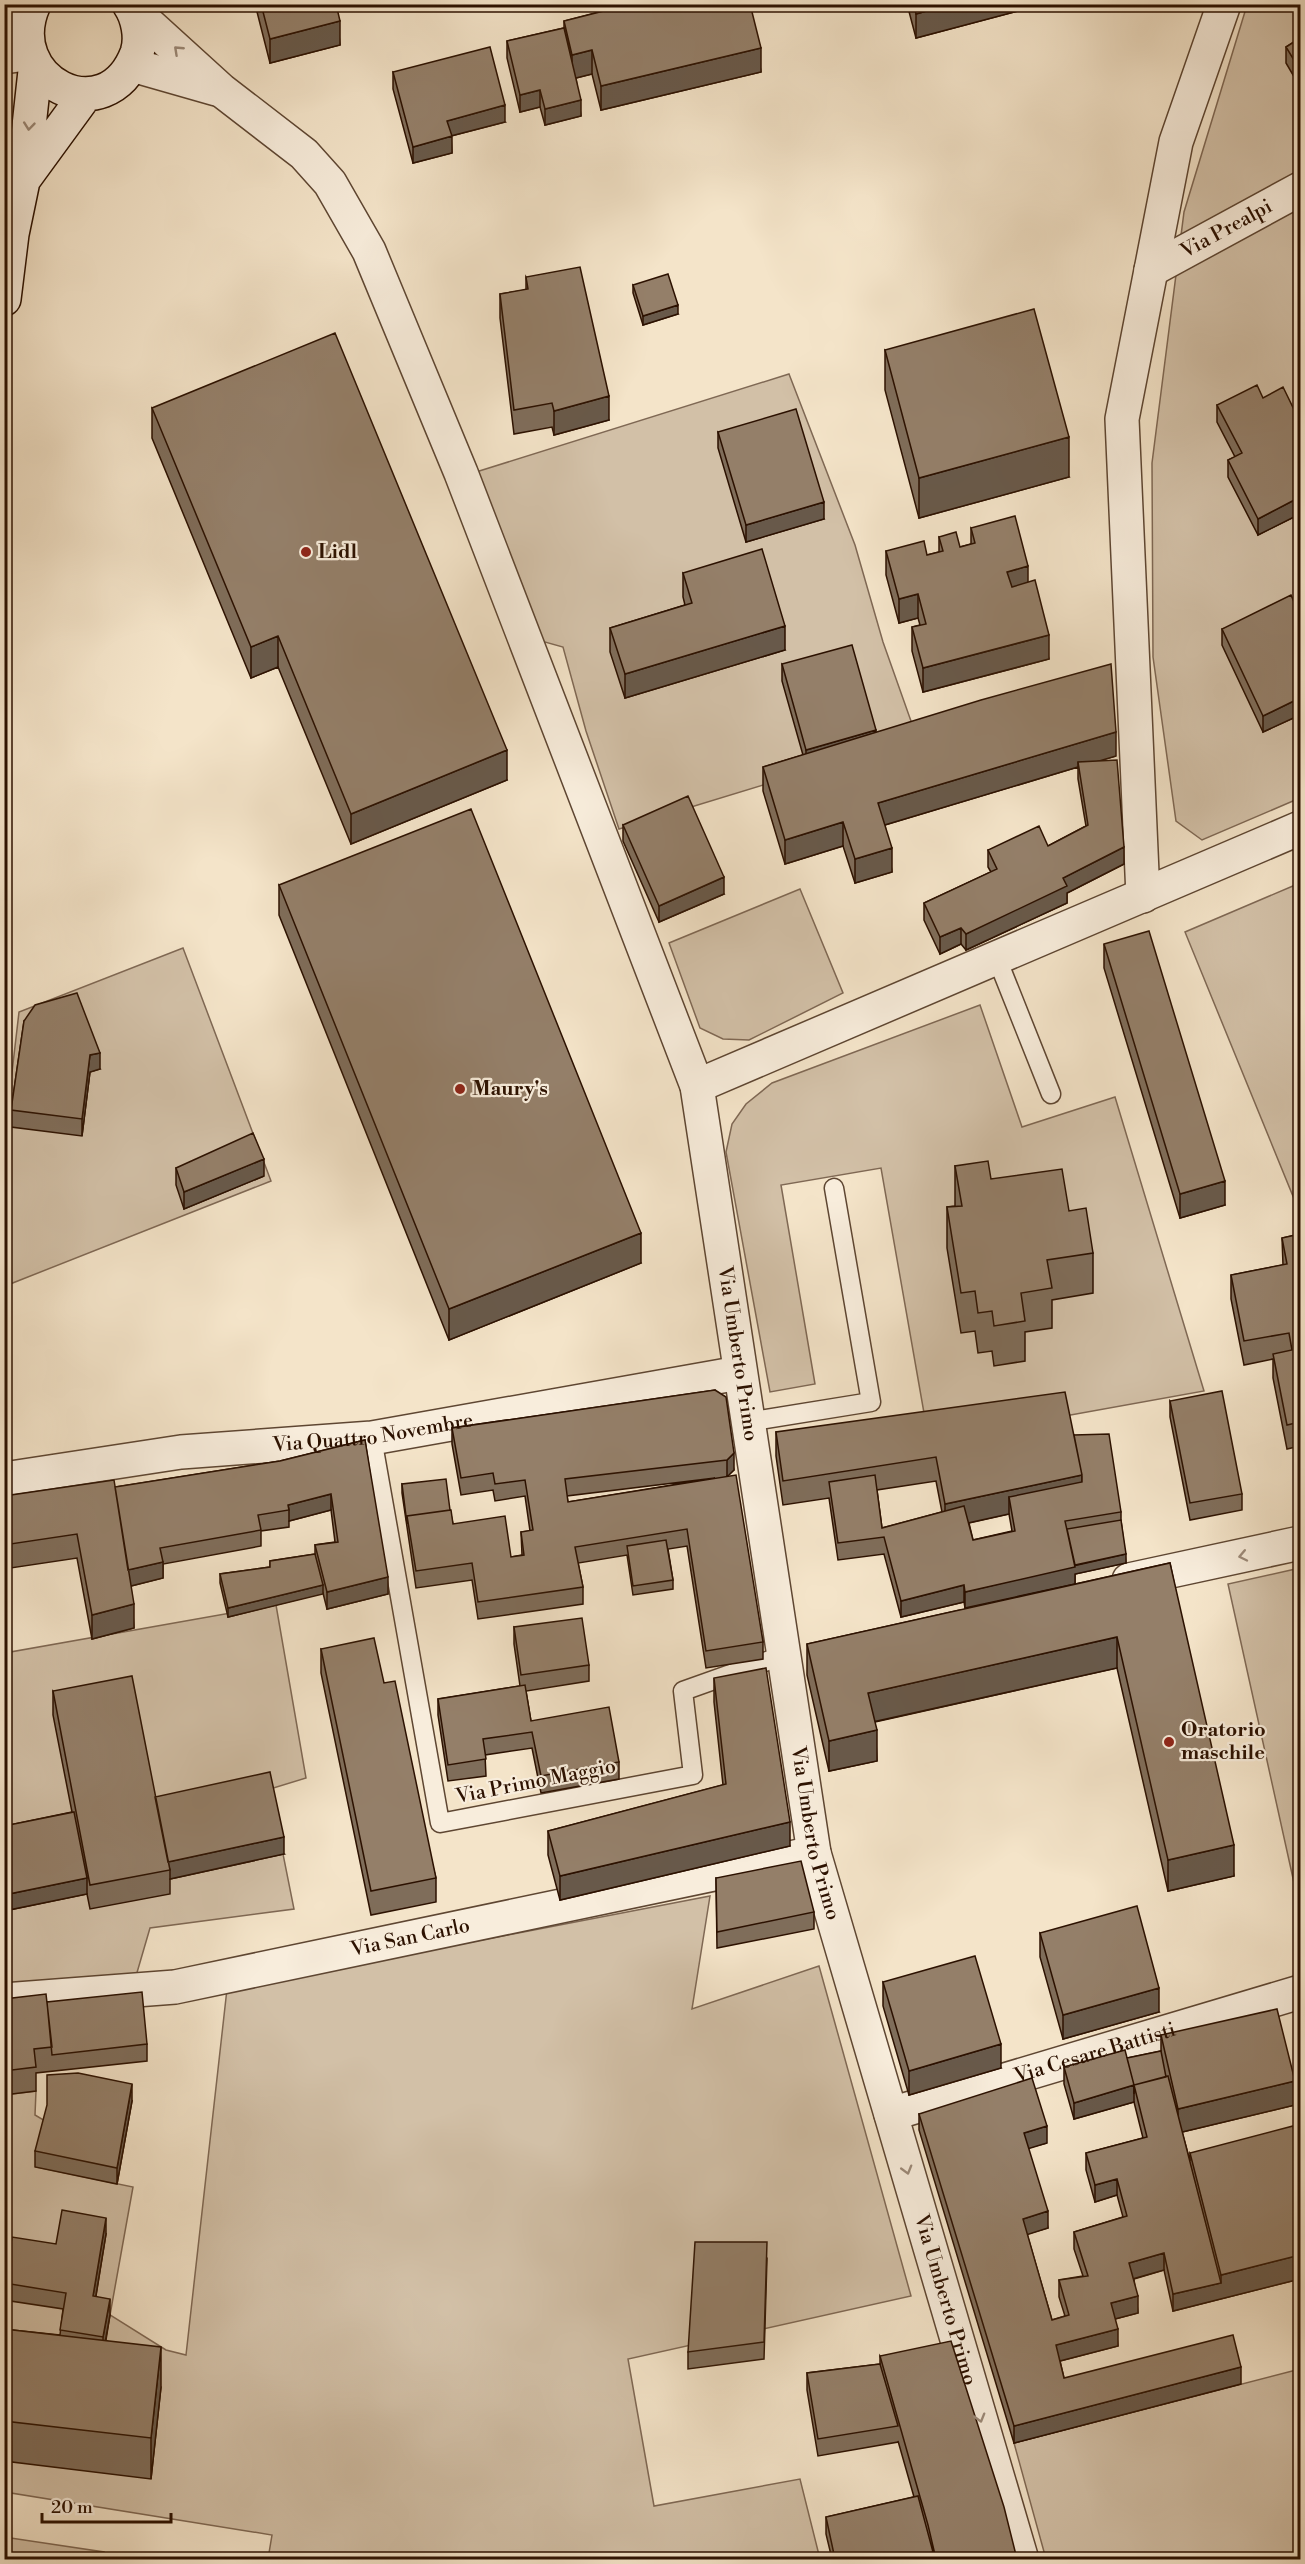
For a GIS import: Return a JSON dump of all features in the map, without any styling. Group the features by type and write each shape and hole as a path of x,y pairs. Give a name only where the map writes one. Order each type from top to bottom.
{"street":[{"path":"1143,896 1122,419 1176,142 1224,4"},
{"path":"22,60 49,84 66,93 86,94 104,90 120,80 132,65 139,48 139,29 131,8"},
{"name":"Via Umberto Primo","path":"131,8 221,90 304,154 330,183 369,251 461,473 697,1086 814,1853 1022,2559"},
{"path":"4,299 12,234 23,181 22,16"},
{"path":"132,65 221,90"},
{"path":"23,181 86,94"},
{"name":"Via Prealpi","path":"1151,270 1300,189"},
{"path":"697,1086 996,956 1300,828"},
{"name":"Via Quattro Novembre","path":"4,1479 181,1452 372,1438 739,1373"},
{"path":"1106,1585 1300,1543"},
{"path":"784,1655 819,1647"},
{"name":"Via San Carlo","path":"4,2000 175,1987 814,1853"},
{"name":"Via Cesare Battisti","path":"891,2114 1300,1992"}],"lane":[{"path":"996,956 1051,1094"},
{"path":"748,1422 871,1402 834,1188"},
{"name":"Via Primo Maggio","path":"372,1438 440,1822 693,1775 683,1691 784,1655"}],"shaded area":[{"path":"1247,5 1300,5 1300,798 1202,840 1176,821 1153,657 1152,463 1184,212"},
{"path":"789,374 855,545 883,642 917,738 619,829 586,731 563,647 534,639 476,472"},
{"path":"1300,883 1300,1205 1297,1206 1185,932"},
{"path":"800,889 843,993 749,1040 723,1039 700,1028 669,943"},
{"path":"183,948 271,1181 5,1286 8,1241 4,1238 4,1141 19,1012"},
{"path":"980,1005 1022,1127 1115,1097 1204,1391 1065,1416 924,1413 881,1168 781,1185 815,1384 770,1392 726,1152 732,1124 746,1104 772,1083"},
{"path":"1300,1568 1300,1910 1228,1584"},
{"path":"276,1605 306,1778 270,1789 294,1909 150,1928 136,1976 5,1985 5,1653"},
{"path":"710,1896 692,2009 819,1966 911,2296 628,2359 654,2506 800,2479 820,2559 268,2559 272,2535 5,2492 4,2095 36,2091 35,2115 47,2122 36,2167 133,2187 110,2315 166,2350 186,2355 227,1989"},
{"path":"1300,2369 1300,2559 1046,2559 1014,2443"},
{"path":"4,2537 104,2552 103,2559 5,2559"}],"building":[{"path":"261,4 336,4 340,21 270,39"},
{"path":"624,4 750,4 761,48 601,86 592,50 572,55 564,21 624,6"},
{"path":"914,4 951,4 916,14"},
{"path":"564,28 581,100 545,109 540,90 520,95 507,41"},
{"path":"1300,38 1300,70 1286,47"},
{"path":"490,47 505,105 447,121 452,136 413,147 393,72"},
{"path":"580,267 609,396 554,411 552,403 514,410 500,294 528,289 526,277"},
{"path":"668,274 678,305 643,316 633,285"},
{"path":"1034,309 1069,437 919,478 885,350"},
{"name":"Lidl","path":"335,333 507,750 351,814 278,636 251,647 152,408"},
{"path":"1257,385 1263,398 1283,387 1300,422 1300,497 1258,519 1228,460 1242,453 1217,405"},
{"path":"796,409 824,502 746,525 718,432"},
{"path":"1015,516 1028,566 1007,572 1012,587 1035,580 1049,635 923,668 912,627 926,624 918,594 899,599 886,551 924,541 927,555 943,551 939,537 956,532 960,547 975,543 971,528"},
{"path":"762,549 785,626 625,674 610,628 692,603 683,573"},
{"path":"1291,595 1300,616 1300,698 1263,716 1222,629"},
{"path":"852,645 876,730 806,750 782,664"},
{"path":"1111,664 1116,732 878,803 892,848 855,859 843,822 785,840 763,767 981,700"},
{"path":"1117,760 1124,847 1063,878 1067,886 966,934 961,928 940,937 924,903 997,869 988,850 1039,826 1048,846 1088,825 1078,762"},
{"path":"688,796 724,877 659,906 623,825"},
{"name":"Maury's","path":"471,809 641,1233 449,1309 279,885"},
{"path":"1149,931 1225,1181 1180,1194 1104,944"},
{"path":"77,993 100,1053 90,1055 82,1119 11,1110 24,1021 35,1005"},
{"path":"253,1133 264,1159 184,1192 176,1168"},
{"path":"988,1161 991,1179 1062,1169 1069,1211 1086,1208 1093,1253 1047,1260 1052,1288 1021,1293 1025,1321 994,1326 992,1311 978,1313 975,1291 961,1293 947,1207 962,1206 955,1166"},
{"path":"1300,1234 1300,1422 1287,1425 1273,1354 1292,1350 1289,1333 1244,1341 1231,1275 1287,1264 1282,1238"},
{"path":"715,1390 726,1397 734,1453 727,1460 565,1479 568,1502 736,1475 763,1642 706,1651 687,1529 575,1547 583,1587 478,1602 472,1563 416,1571 407,1516 451,1510 453,1524 505,1516 511,1557 524,1555 521,1532 533,1530 525,1480 495,1484 493,1473 461,1478 452,1428"},
{"path":"1222,1391 1242,1494 1190,1503 1170,1401"},
{"path":"1065,1392 1082,1475 945,1504 936,1457 783,1481 776,1432"},
{"path":"1109,1434 1121,1512 1065,1521 1075,1567 965,1592 964,1585 901,1601 884,1537 838,1543 829,1482 875,1475 882,1528 964,1506 973,1540 1015,1531 1009,1497 1082,1482 1074,1435"},
{"path":"365,1440 388,1577 327,1592 315,1545 338,1542 331,1494 288,1505 289,1510 258,1515 261,1530 160,1548 163,1562 128,1570 115,1487 280,1461"},
{"path":"446,1479 450,1510 407,1516 407,1524 402,1484"},
{"path":"114,1480 134,1604 92,1615 77,1534 4,1545 4,1496"},
{"path":"1121,1520 1126,1554 1075,1565 1067,1529"},
{"path":"666,1540 673,1580 633,1586 627,1546"},
{"path":"315,1554 323,1585 228,1608 220,1574 270,1567 270,1561"},
{"name":"Oratorio maschile","path":"1170,1563 1234,1845 1168,1860 1117,1637 868,1693 877,1730 829,1741 807,1644"},
{"path":"582,1618 589,1665 521,1675 514,1627"},
{"path":"374,1638 384,1683 395,1681 436,1878 371,1891 321,1649"},
{"path":"766,1668 790,1822 560,1876 548,1831 726,1784 714,1678"},
{"path":"132,1676 170,1870 90,1885 53,1691"},
{"path":"525,1685 531,1721 609,1707 619,1762 541,1776 532,1732 483,1739 486,1759 448,1765 438,1699"},
{"path":"270,1772 284,1837 168,1862 155,1797"},
{"path":"74,1812 87,1878 4,1895 4,1826"},
{"path":"801,1861 814,1912 717,1932 716,1878"},
{"path":"1137,1906 1159,1988 1063,2015 1040,1933"},
{"path":"975,1956 1001,2044 909,2071 883,1982"},
{"path":"142,1992 147,2044 52,2055 47,2002"},
{"path":"46,1994 52,2047 34,2049 36,2067 4,2071 4,1999"},
{"path":"1277,2009 1295,2081 1178,2109 1161,2035"},
{"path":"1125,2050 1134,2085 1074,2103 1064,2067"},
{"path":"1161,2051 1166,2077 1134,2085 1127,2058"},
{"path":"78,2073 132,2084 117,2168 35,2151 47,2105 47,2075"},
{"path":"1168,2076 1221,2283 1173,2294 1164,2253 1129,2263 1138,2296 1111,2303 1118,2329 1056,2345 1064,2378 1233,2335 1241,2367 1014,2426 919,2114 1032,2078 1047,2126 1024,2133 1048,2211 1023,2219 1052,2320 1069,2315 1059,2280 1088,2276 1074,2232 1127,2216 1117,2179 1095,2185 1086,2153 1147,2137 1134,2085"},
{"path":"1293,2126 1300,2155 1300,2255 1221,2275 1190,2153"},
{"path":"62,2210 106,2218 93,2296 110,2299 103,2337 60,2330 66,2293 4,2283 12,2237 56,2244"},
{"path":"695,2242 767,2242 764,2342 688,2352"},
{"path":"4,2329 161,2347 151,2438 4,2421"},
{"path":"951,2341 1004,2507 1017,2559 936,2559 880,2356"},
{"path":"880,2364 898,2426 818,2439 807,2373"},
{"path":"918,2496 933,2552 900,2559 835,2559 826,2517"}],"place":[{"name":"Lidl","path":"306,552"},
{"name":"Maury's","path":"460,1089"},
{"name":"Oratorio maschile","path":"1169,1742"}]}
